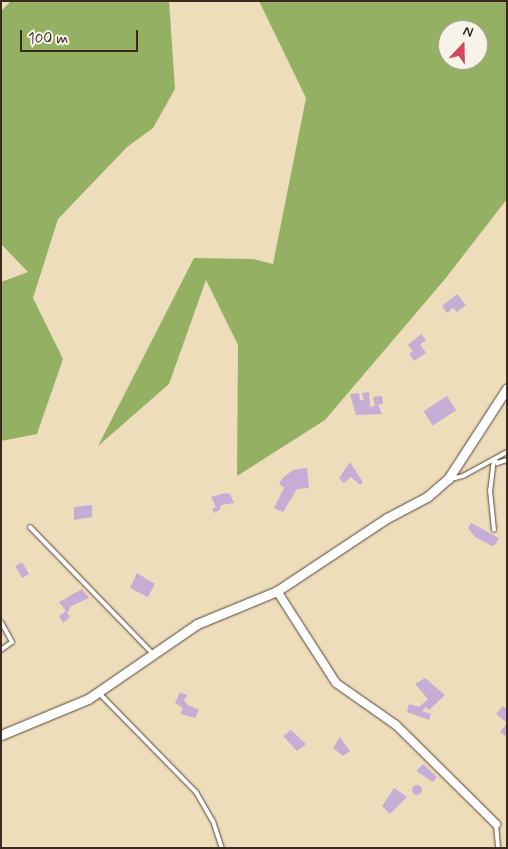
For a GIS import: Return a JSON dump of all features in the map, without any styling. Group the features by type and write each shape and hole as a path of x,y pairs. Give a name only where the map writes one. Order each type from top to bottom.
{"street":[{"path":"1,735 88,699 152,653 197,624 277,591 387,518 427,497 448,479 507,388"},
{"path":"277,591 336,684 396,725 496,824"}],"lane":[{"path":"448,479 463,476 507,452"},
{"path":"494,459 498,463 507,460"},
{"path":"494,459 490,490 494,530"},
{"path":"30,527 152,653"},
{"path":"1,622 12,642 1,650"},
{"path":"98,692 196,792 213,820 222,848"},
{"path":"496,824 498,848"}],"green space":[{"path":"11,1 169,1 175,89 153,128 127,147 58,219 33,298 63,359 37,434 1,441 1,282 28,272 1,244 1,11"},
{"path":"259,1 507,1 507,199 445,279 325,420 237,476 238,345 206,280 169,384 98,446 194,258 253,259 273,264 306,98"}],"building":[{"path":"457,294 466,305 457,312 453,308 447,313 442,306"},
{"path":"421,334 426,340 420,344 426,353 414,361 409,354 413,351 408,345"},
{"path":"369,392 370,407 375,406 373,397 382,396 383,404 378,405 382,414 356,415 350,394 359,393 360,400 364,400 362,393"},
{"path":"447,396 456,410 433,426 424,411"},
{"path":"350,462 363,482 360,485 351,477 344,483 339,478"},
{"path":"307,468 309,488 297,489 283,512 274,508 284,488 279,483 293,470"},
{"path":"225,493 230,494 234,503 221,505 220,510 214,513 212,509 216,507 211,497"},
{"path":"92,505 92,517 74,520 74,507"},
{"path":"471,523 499,538 495,545 492,546 475,537 468,528"},
{"path":"22,562 29,574 22,578 15,566"},
{"path":"137,573 155,584 148,597 130,588"},
{"path":"82,589 89,598 71,606 67,613 70,617 63,623 59,616 66,611 59,602"},
{"path":"425,678 445,695 429,710 426,707 422,711 431,714 429,720 407,712 409,704 419,707 428,699 415,684"},
{"path":"180,692 187,695 184,701 188,705 199,710 195,718 180,714 183,708 175,703"},
{"path":"503,706 507,709 507,723 496,714"},
{"path":"507,723 507,737 500,732"},
{"path":"291,730 306,744 297,751 283,736"},
{"path":"340,737 350,751 343,756 333,748"},
{"path":"423,764 437,777 433,782 416,771"},
{"path":"415,785 419,785 422,790 419,795 415,795 412,792 412,788"},
{"path":"394,788 407,797 390,814 382,806"}]}
